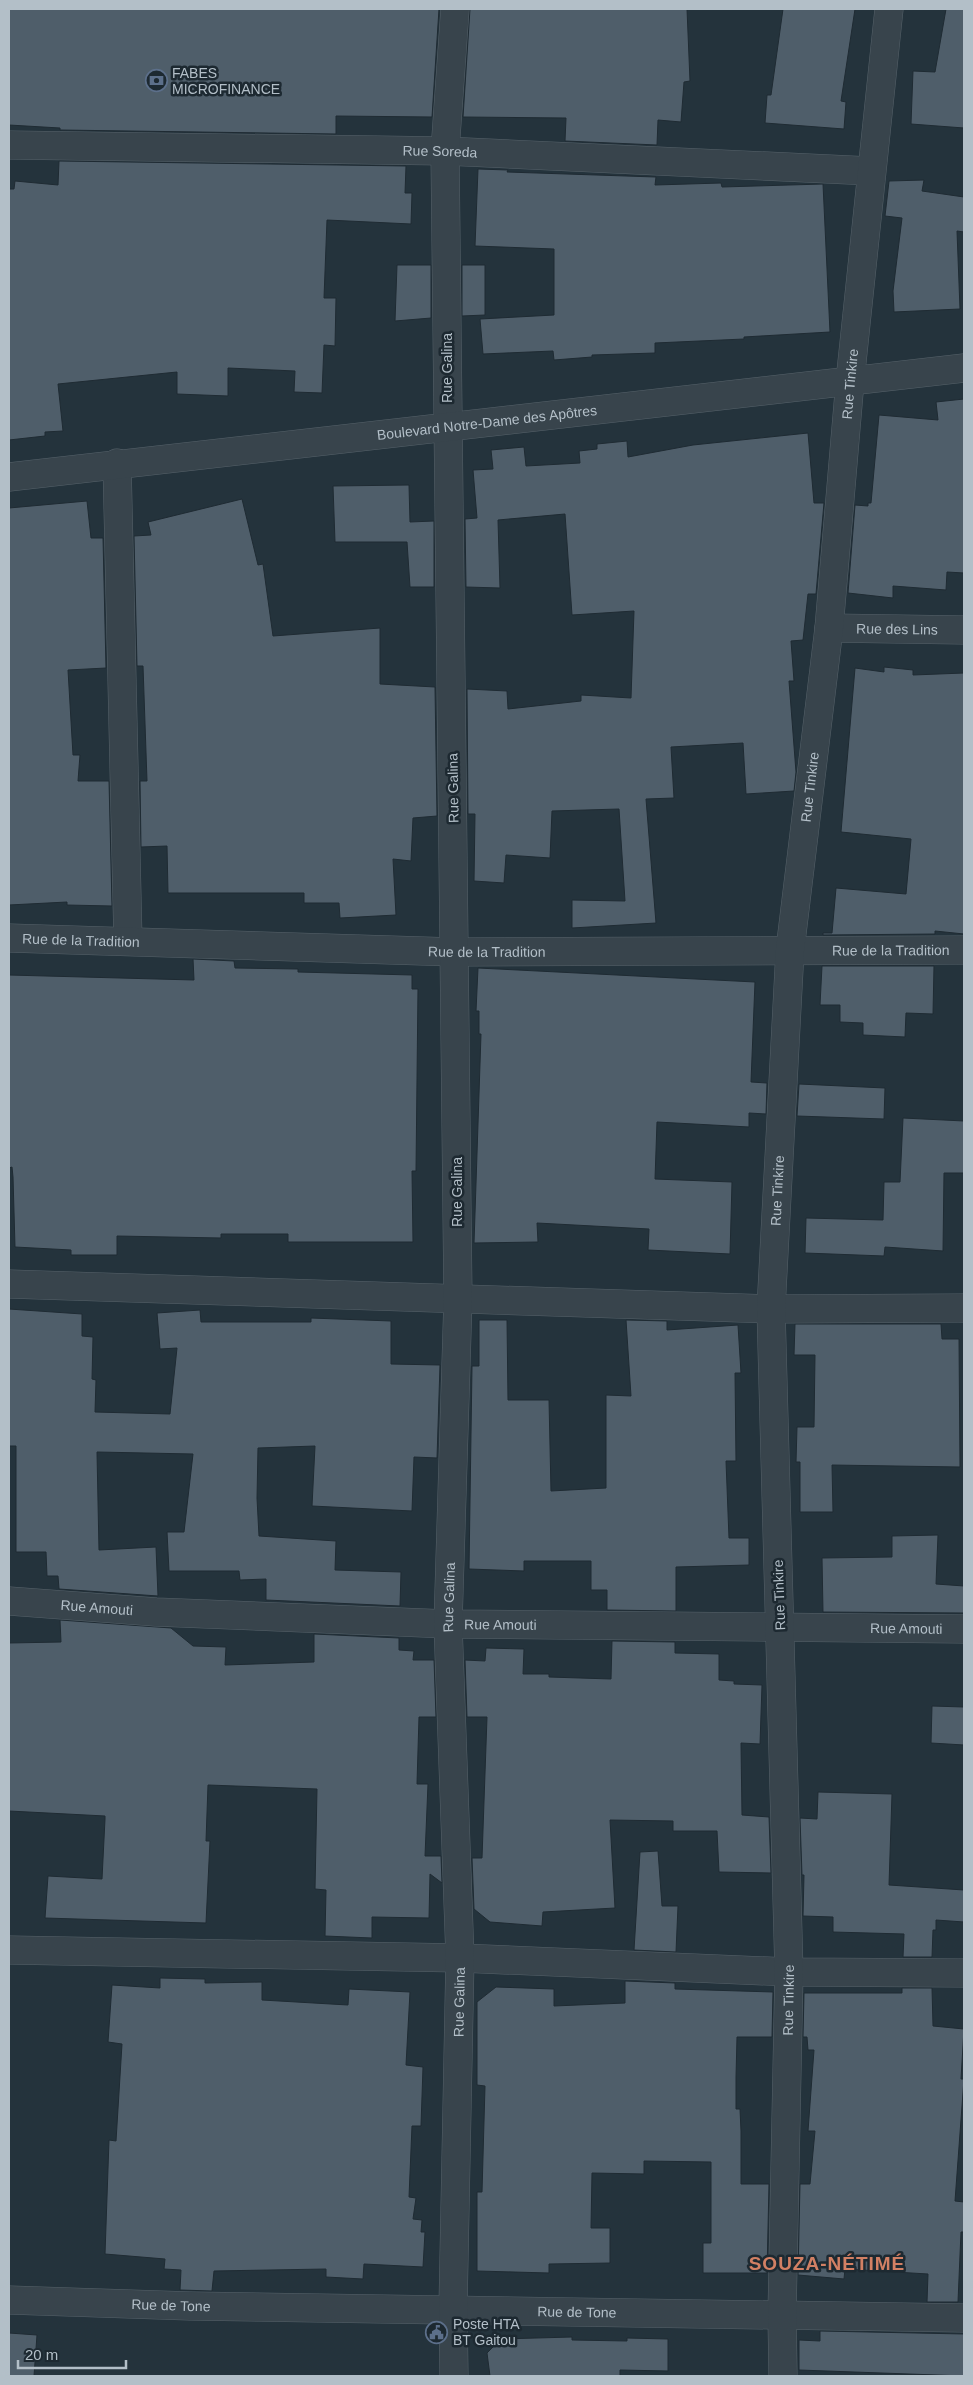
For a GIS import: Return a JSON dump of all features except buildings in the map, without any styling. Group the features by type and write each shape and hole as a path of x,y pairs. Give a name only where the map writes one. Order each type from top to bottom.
{"street":[{"name":"Rue Galina","path":"454,2376 453,2308 460,1958 448,1624 458,1299 445,151 455,9"},
{"name":"Rue Tinkire","path":"783,2376 782,2316 788,1972 770,1309 790,950 829,628 850,381 889,9"},
{"name":"Rue Soreda","path":"9,145 445,151 871,171"},
{"name":"Boulevard Notre-Dame des Apôtres","path":"9,477 117,463 964,368"},
{"path":"117,463 128,941"},
{"name":"Rue des Lins","path":"829,628 964,630"},
{"name":"Rue de la Tradition","path":"9,938 455,952 964,950"},
{"path":"9,1284 770,1309 964,1308"},
{"name":"Rue Amouti","path":"9,1601 156,1612 448,1624 964,1628"},
{"path":"9,1950 460,1958 788,1972 964,1973"},
{"name":"Rue de Tone","path":"9,2300 190,2306 453,2308 782,2316 964,2318"}],"place":[{"name":"FABES MICROFINANCE","path":"156,81"},
{"name":"Poste HTA BT Gaitou","path":"437,2332"}],"district":[{"name":"SOUZA-NÉTIMÉ","path":"827,2263"}]}
